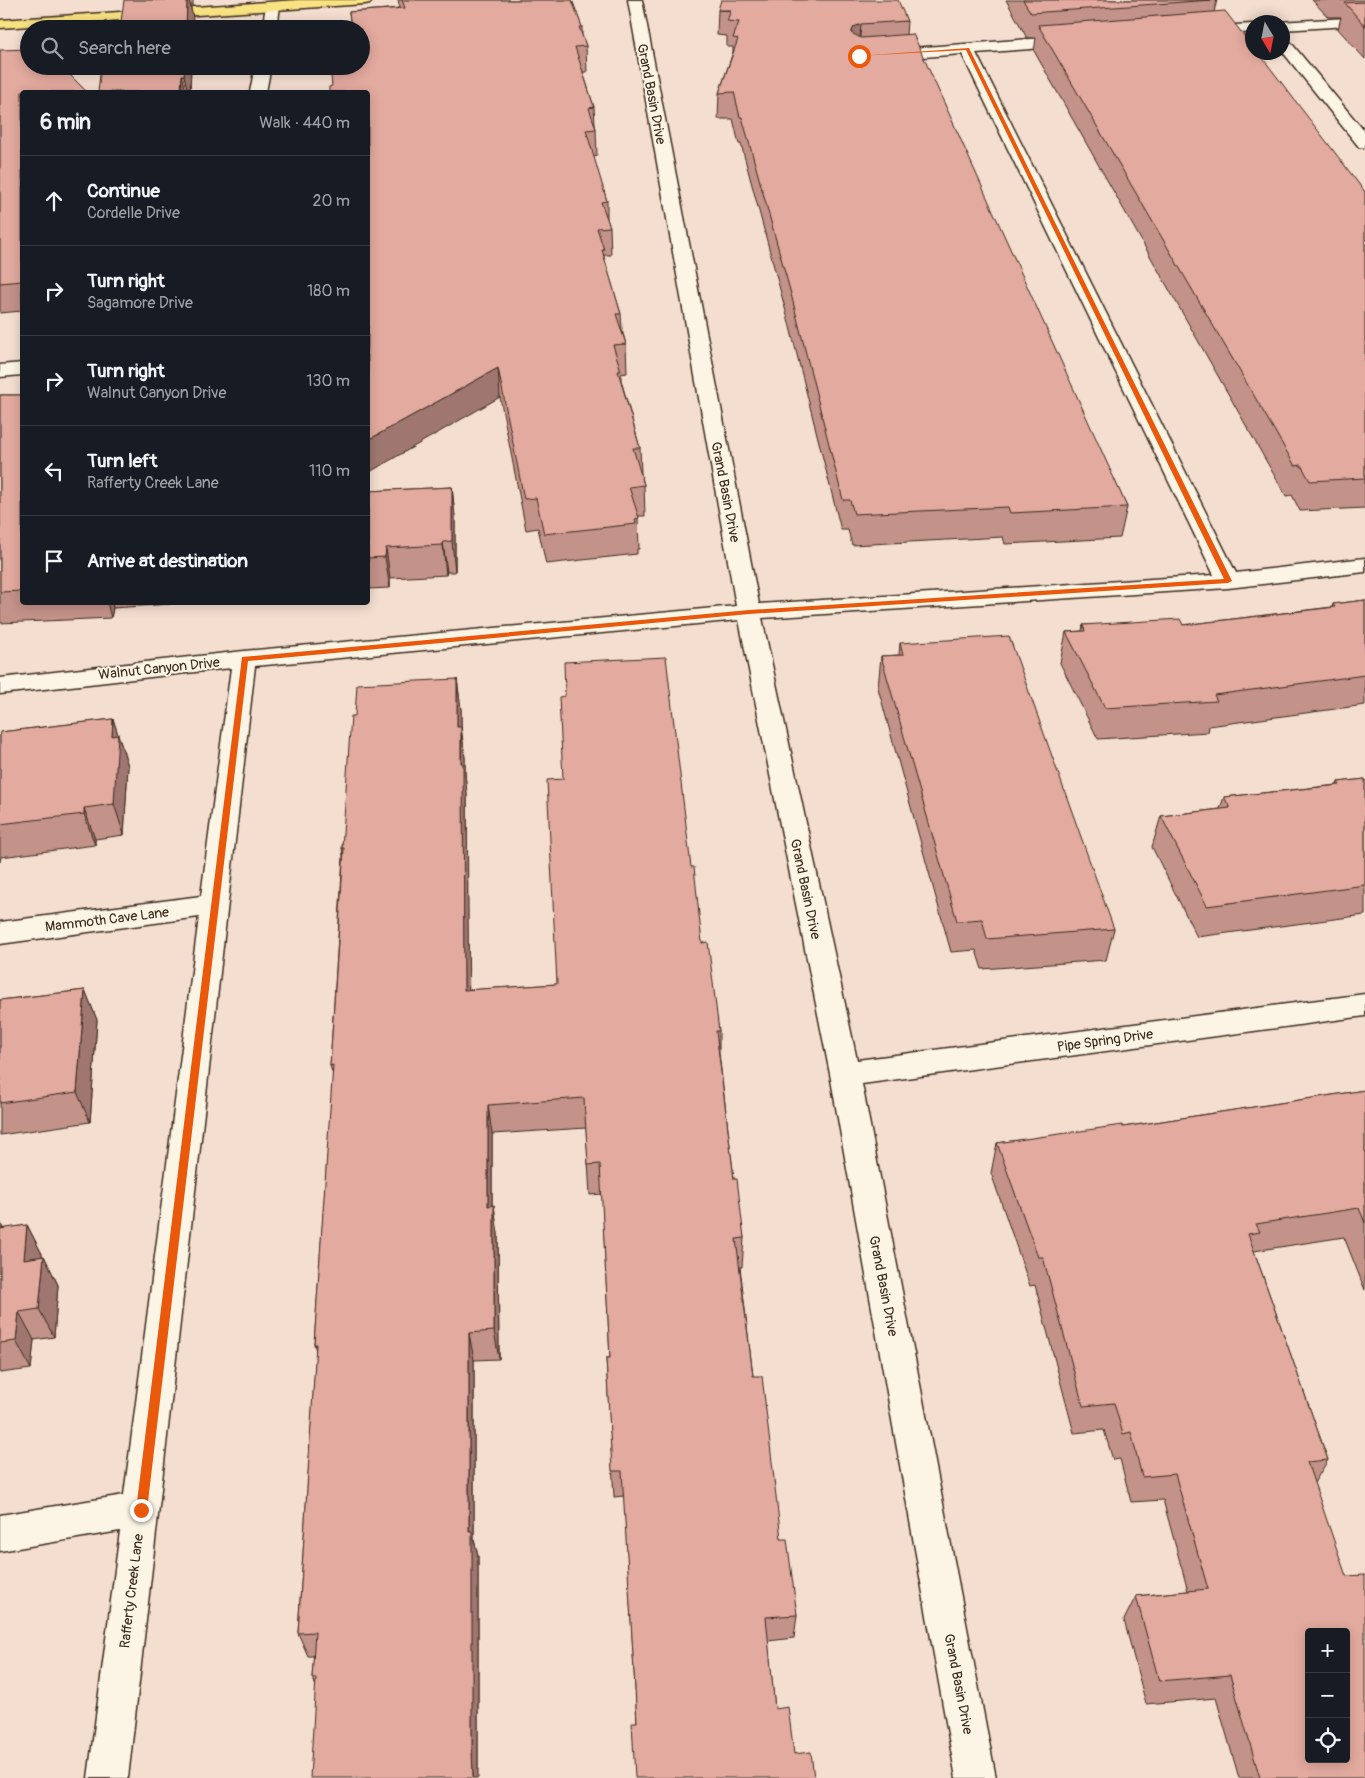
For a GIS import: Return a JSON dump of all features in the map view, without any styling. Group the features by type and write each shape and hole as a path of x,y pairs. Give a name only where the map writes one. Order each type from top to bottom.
{"main road":[{"path":"61,20 365,0"},
{"path":"0,24 20,23"}],"street":[{"name":"Grand Basin Drive","path":"635,0 749,612 845,1074 976,1778"},
{"path":"271,20 274,6"},
{"path":"1290,25 1365,20"},
{"path":"1184,33 1245,29"},
{"path":"869,56 1085,40"},
{"path":"967,49 1228,581"},
{"path":"1290,51 1365,144"},
{"path":"258,90 261,75"},
{"path":"0,371 20,369"},
{"name":"Walnut Canyon Drive","path":"0,686 244,659 749,612 1228,581 1365,565"},
{"name":"Rafferty Creek Lane","path":"108,1778 244,659"},
{"name":"Mammoth Cave Lane","path":"0,933 214,905"},
{"name":"Pipe Spring Drive","path":"845,1074 1365,1005"},
{"path":"0,1533 141,1510"}],"building":[{"path":"124,0 187,0 186,20 121,20"},
{"path":"402,0 572,0 582,27 579,27 586,46 575,47 594,107 589,108 596,129 586,130 607,201 601,202 610,227 597,228 621,314 616,314 626,344 613,345 621,371 618,371 640,448 633,448 644,485 629,487 639,518 635,519 636,524 544,534 536,498 524,499 498,368 370,439 370,90 329,90 329,87 332,86 331,75 370,75 370,20 350,20 349,12 405,8"},
{"path":"721,0 898,0 907,21 861,24 854,27 851,33 861,38 913,34 1127,507 1010,513 1008,507 854,514 850,500 843,500 791,294 734,92 719,93 738,39 733,38 739,22 727,21 731,10 718,10"},
{"path":"1023,0 1211,0 1031,13"},
{"path":"1365,2 1365,26 1345,3"},
{"path":"1225,11 1245,37 1245,60 1264,60 1365,192 1365,478 1310,481 1301,465 1295,466 1038,25"},
{"path":"20,49 20,75 70,75 85,90 20,90 20,281 0,283 0,50"},
{"path":"100,75 182,75 181,90 98,90"},
{"path":"0,395 20,395 20,591 0,592"},
{"path":"452,487 452,541 443,542 443,545 386,548 385,557 370,558 370,491"},
{"path":"1365,600 1365,675 1214,695 1217,701 1105,708 1066,632 1085,631 1083,625 1180,619 1183,625 1335,607 1333,604"},
{"path":"1009,636 1114,929 987,939 982,919 957,921 881,656 903,655 900,643"},
{"path":"666,657 691,867 694,867 702,943 708,942 719,1031 716,1031 734,1179 737,1179 744,1238 736,1239 753,1376 762,1376 781,1539 787,1539 797,1615 766,1617 775,1709 788,1707 794,1754 811,1752 814,1778 635,1778 632,1722 637,1722 622,1471 612,1471 606,1358 610,1358 600,1164 588,1165 584,1098 488,1105 488,1206 494,1205 494,1331 469,1333 469,1531 472,1531 473,1778 310,1778 316,1678 312,1678 315,1632 298,1633 316,1344 314,1344 333,1065 330,1066 344,848 342,848 351,716 355,716 357,684 457,679 457,727 461,727 461,763 463,763 464,990 557,984 547,780 563,779 559,697 565,696 564,662"},
{"path":"113,719 112,736 118,735 114,804 84,808 84,814 0,824 0,732"},
{"path":"1365,779 1365,885 1207,906 1161,816 1230,808 1224,797 1340,785 1338,782"},
{"path":"85,990 77,1092 0,1103 0,1000"},
{"path":"1365,1090 1365,1223 1359,1208 1256,1224 1260,1232 1248,1234 1328,1460 1307,1462 1346,1576 1365,1575 1365,1778 1260,1778 1230,1675 1159,1681 1136,1596 1208,1589 1175,1474 1142,1477 1131,1432 1123,1434 1114,1403 1083,1406 1043,1257 1038,1257 997,1143 1122,1125 1123,1127"},
{"path":"27,1225 24,1259 44,1256 39,1309 19,1312 16,1341 0,1343 0,1229"}],"route":[{"path":"141,1510 244,659 749,612 1228,581 967,49 859,56"}]}
